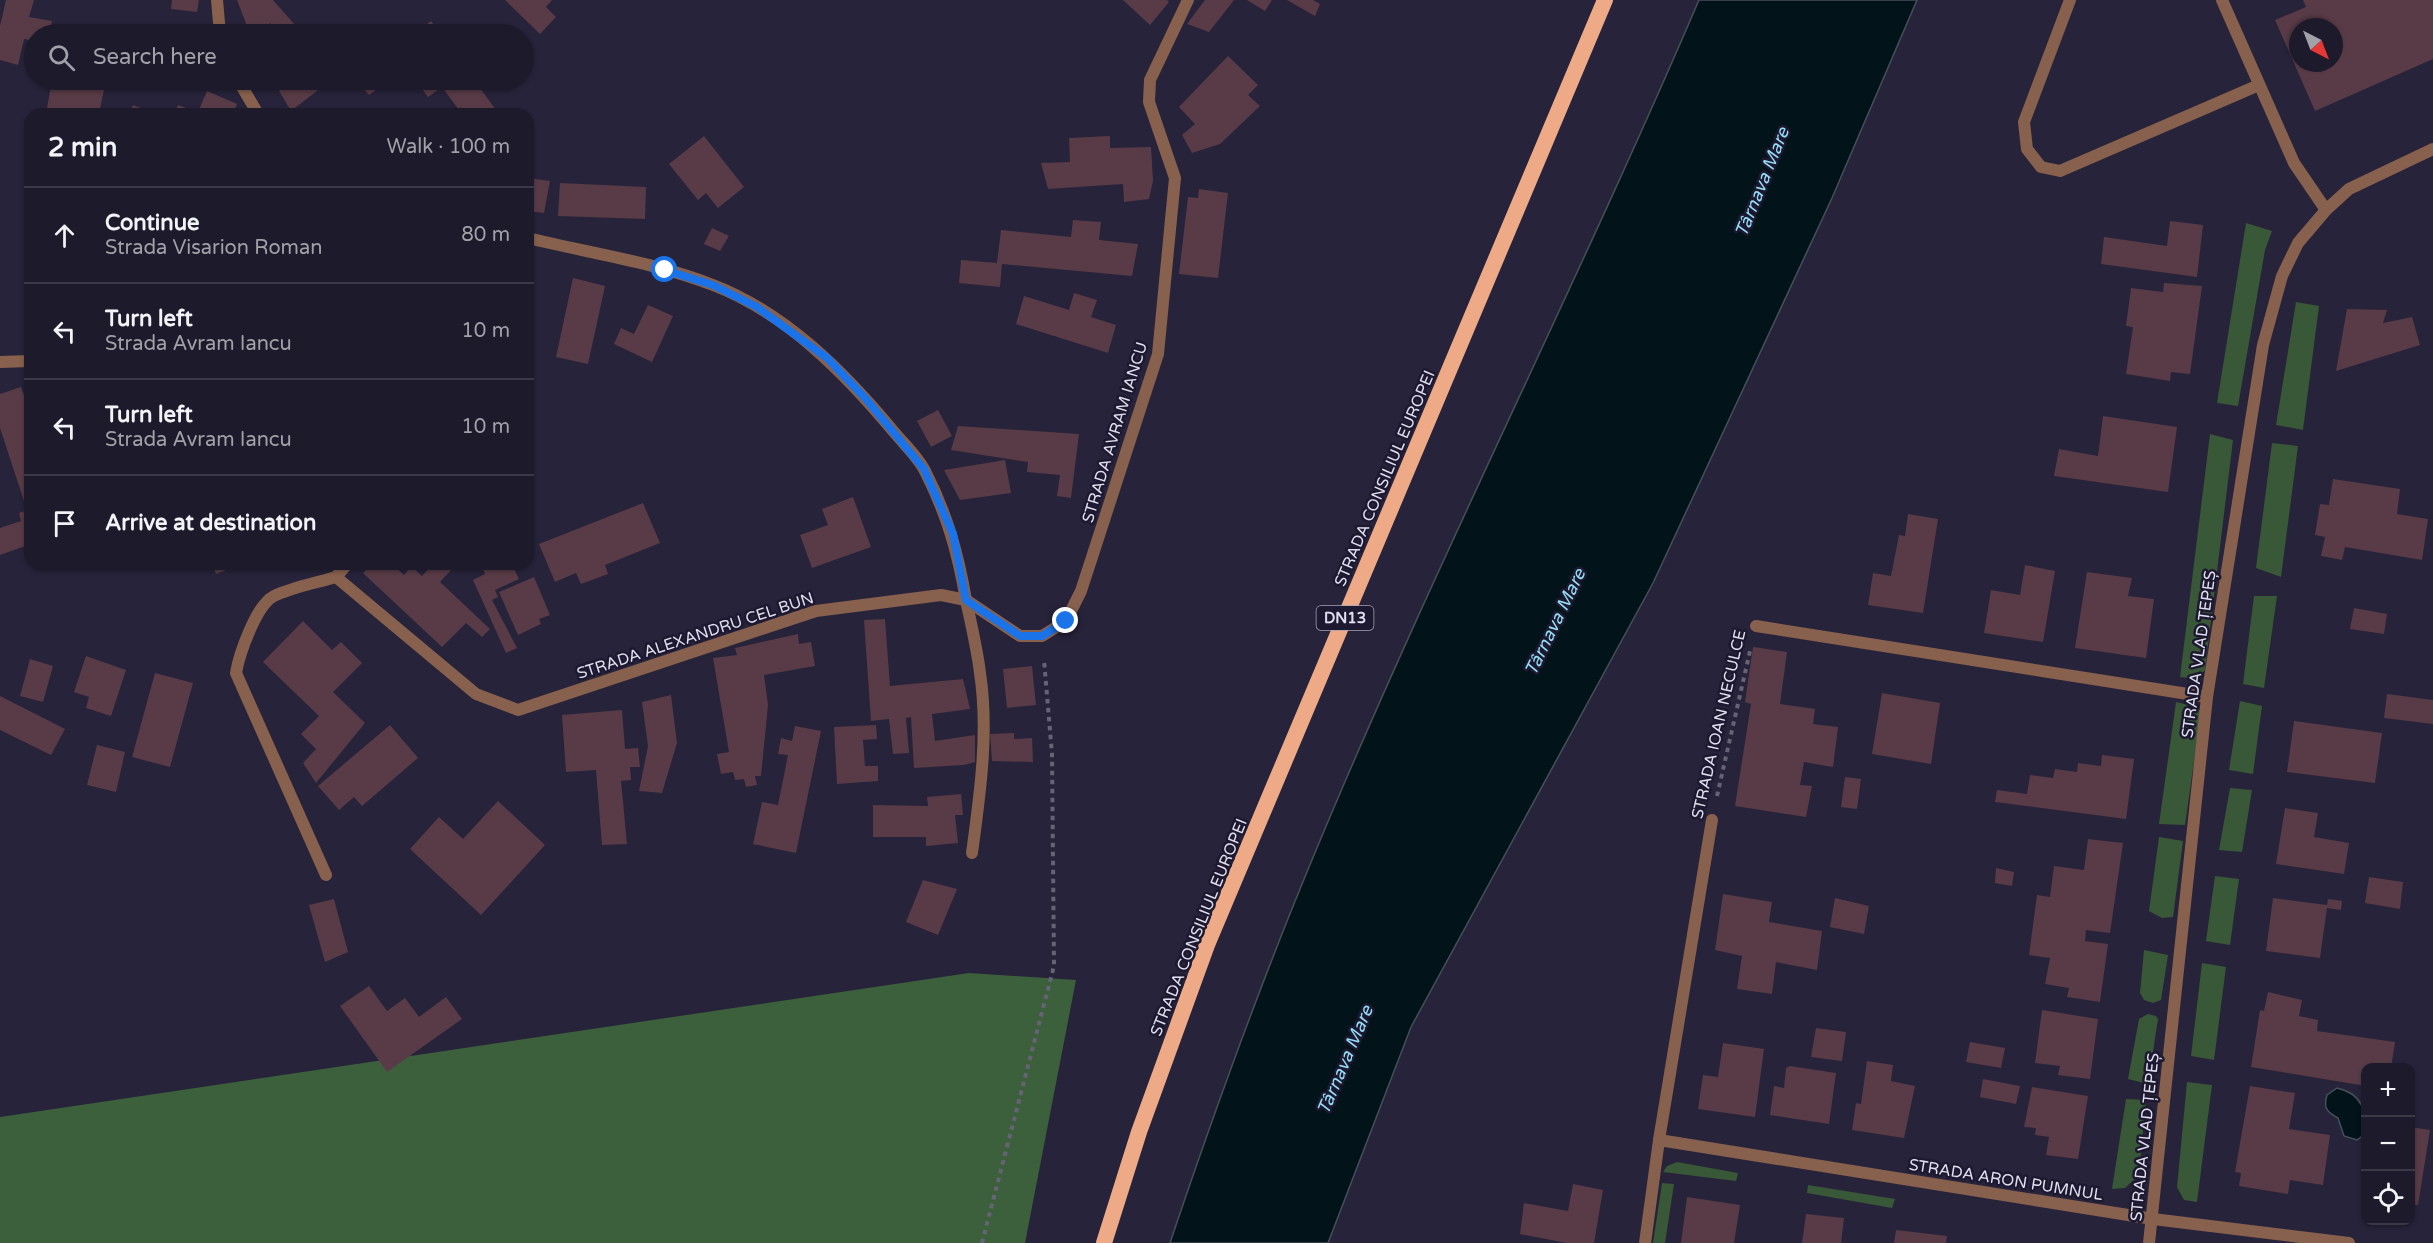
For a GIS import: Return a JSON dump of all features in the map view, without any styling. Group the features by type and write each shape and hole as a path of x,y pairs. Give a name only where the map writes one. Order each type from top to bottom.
{"highway":[{"name":"STRADA CONSILIUL EUROPEI","path":"1104,1243 1139,1132 1207,945 1605,0"}],"street":[{"path":"217,0 219,24"},
{"name":"STRADA AVRAM IANCU","path":"1042,636 1066,621 1082,591 1158,354 1175,178 1149,102 1150,80 1188,0"},
{"path":"2070,0 2024,122 2028,148 2041,167 2060,171 2259,85"},
{"path":"2222,0 2294,163 2326,210"},
{"path":"244,90 254,108"},
{"name":"STRADA VLAD ȚEPEȘ","path":"2150,1243 2207,697 2263,345 2282,276 2298,243 2326,210 2349,189 2433,148"},
{"path":"534,239 665,270 713,285 757,307 827,358 866,399 924,469 953,534 980,673 984,720 980,795 972,853"},
{"path":"0,363 24,361"},
{"path":"326,874 236,673 239,652 254,622 271,597 336,577 342,570"},
{"name":"STRADA ALEXANDRU CEL BUN","path":"336,577 476,694 518,710 816,611 941,595 966,600"},
{"path":"966,600 1020,636 1042,636"},
{"name":"STRADA IOAN NECULCE","path":"1756,626 2207,697"},
{"name":"STRADA IOAN NECULCE","path":"1645,1243 1659,1140 1712,820"},
{"name":"STRADA ARON PUMNUL","path":"1659,1140 2153,1219 2349,1243"}],"path":[{"name":"STRADA IOAN NECULCE","path":"1712,820 1756,626"},
{"path":"982,1243 1054,966 1052,753 1042,636"}],"green space":[{"path":"2246,223 2272,231 2265,250 2238,406 2217,403"},
{"path":"2296,302 2319,306 2303,430 2276,425"},
{"path":"2210,434 2233,440 2205,670 2197,679 2180,677"},
{"path":"2272,443 2298,446 2281,577 2256,568"},
{"path":"2254,596 2277,596 2264,688 2243,684"},
{"path":"2240,701 2262,706 2253,774 2229,770"},
{"path":"2176,702 2197,707 2201,712 2185,825 2159,824"},
{"path":"2230,788 2252,790 2242,852 2219,850"},
{"path":"2159,837 2183,841 2173,917 2162,918 2149,911"},
{"path":"2215,876 2239,879 2230,945 2206,941"},
{"path":"2144,950 2168,955 2161,1000 2153,1003 2144,1000 2140,993"},
{"path":"2202,963 2226,967 2214,1060 2191,1056"},
{"path":"969,973 1076,980 1025,1243 0,1243 0,1117"},
{"path":"2148,1014 2158,1019 2148,1084 2128,1079 2139,1019"},
{"path":"2187,1082 2212,1085 2197,1202 2184,1200 2177,1187"},
{"path":"2126,1099 2146,1100 2139,1175 2125,1188 2112,1189"},
{"path":"1677,1162 1738,1173 1736,1181 1663,1172 1667,1166"},
{"path":"1662,1183 1674,1184 1665,1243 1653,1243"},
{"path":"1808,1185 1895,1199 1892,1208 1807,1193"}],"water":[{"name":"Târnava Mare","path":"1699,0 1917,0 1832,198 1653,583 1411,1027 1328,1243 1170,1243 1275,951 1314,855 1407,640 1604,214"},
{"path":"2337,1088 2358,1099 2361,1105 2361,1137 2357,1140 2344,1136 2338,1118 2329,1112 2326,1106 2327,1095"}],"building":[{"path":"6,0 34,0 29,17 52,21 51,24 24,24 24,39 18,65 0,60 0,26"},
{"path":"172,0 199,0 197,12 171,9"},
{"path":"237,0 273,0 294,24 270,23 246,24"},
{"path":"505,0 552,0 546,7 556,17 540,34 534,28 534,24 530,24"},
{"path":"1123,0 1167,0 1169,2 1150,25"},
{"path":"1205,0 1234,0 1209,32 1187,24"},
{"path":"1247,0 1272,0 1265,11"},
{"path":"1287,0 1313,0 1320,4 1315,16"},
{"path":"2303,0 2433,0 2433,59 2315,111 2298,72 2343,72 2343,18 2289,18 2289,52 2275,20 2306,7"},
{"path":"1228,56 1258,85 1248,95 1260,106 1220,144 1192,153 1182,135 1195,124 1179,107"},
{"path":"50,90 104,90 100,108 47,108"},
{"path":"318,90 295,108 289,108 279,91"},
{"path":"365,90 376,90 369,95"},
{"path":"423,90 438,90 428,97"},
{"path":"444,90 481,90 495,108 458,108"},
{"path":"207,91 237,104 235,108 200,108"},
{"path":"704,136 744,187 718,208 706,193 698,200 669,164"},
{"path":"1110,136 1110,148 1151,147 1153,181 1149,199 1124,202 1123,184 1048,189 1041,163 1070,162 1069,138"},
{"path":"534,179 550,181 544,213 534,212"},
{"path":"560,183 646,187 645,219 558,216"},
{"path":"1199,189 1228,193 1218,278 1179,274 1188,197 1198,198"},
{"path":"1073,220 1101,222 1099,240 1138,244 1132,276 1002,264 1000,287 959,283 961,260 997,263 1001,230 1071,237"},
{"path":"2170,221 2203,225 2197,277 2101,264 2104,237 2167,246"},
{"path":"712,228 729,236 720,251 704,244"},
{"path":"573,278 605,286 588,364 556,357"},
{"path":"2164,283 2202,286 2190,374 2171,372 2170,381 2126,374 2133,327 2126,326 2131,288 2163,292"},
{"path":"1074,293 1097,300 1091,317 1116,325 1108,353 1016,324 1024,296 1069,310"},
{"path":"648,305 673,316 652,362 614,344 621,328 634,334"},
{"path":"2347,309 2387,310 2383,323 2412,317 2420,345 2336,371"},
{"path":"21,387 24,396 24,501 0,428 0,394"},
{"path":"938,410 952,436 931,447 917,421"},
{"path":"2103,416 2177,427 2168,492 2054,476 2059,449 2098,456"},
{"path":"958,426 1079,434 1071,498 1057,496 1060,475 1027,472 1028,462 951,450"},
{"path":"1005,460 1011,493 960,500 944,470"},
{"path":"2333,479 2400,489 2397,514 2428,519 2422,560 2345,547 2342,560 2321,556 2325,537 2315,535 2320,504 2329,505"},
{"path":"853,497 871,547 812,568 800,535 828,525 822,509"},
{"path":"643,503 660,543 605,565 608,574 581,584 576,573 555,582 539,544"},
{"path":"24,511 24,546 0,555 0,528 21,521 19,513"},
{"path":"1908,514 1938,519 1923,613 1868,605 1873,573 1891,576 1899,535 1905,536"},
{"path":"2025,565 2055,571 2043,642 1984,633 1991,590 2020,595"},
{"path":"214,570 226,570 216,574"},
{"path":"366,570 399,570 404,575 408,570 415,570 422,576 428,570 451,570 440,582 490,629 482,637 466,623 442,647 363,573"},
{"path":"483,570 515,570 519,579 495,590 498,597 492,600 517,648 506,653 473,580 485,574"},
{"path":"2087,572 2132,578 2128,596 2154,599 2146,658 2075,648"},
{"path":"534,577 550,615 539,619 541,624 518,635 499,592"},
{"path":"2354,608 2387,614 2384,634 2350,629"},
{"path":"885,619 890,686 963,679 970,709 932,714 935,741 975,735 975,762 964,765 914,768 911,717 906,718 909,753 893,754 889,719 871,721 864,620"},
{"path":"303,621 332,650 341,642 362,663 333,692 365,723 316,783 303,763 316,749 301,734 319,716 263,662"},
{"path":"798,634 799,644 811,642 815,666 764,675 768,705 761,776 755,776 757,785 746,787 744,779 735,780 733,772 721,774 717,754 729,752 713,658 737,655 735,648"},
{"path":"1753,647 1787,652 1780,704 1815,709 1813,724 1838,727 1833,767 1804,762 1800,785 1812,786 1806,817 1735,806 1751,704 1745,702"},
{"path":"86,656 126,670 111,716 86,708 89,697 74,692"},
{"path":"30,659 53,666 43,702 20,696"},
{"path":"1032,666 1036,705 1007,708 1003,669"},
{"path":"155,673 193,683 170,767 132,757"},
{"path":"1882,693 1940,703 1931,764 1872,754"},
{"path":"2387,694 2433,700 2433,724 2384,718"},
{"path":"671,695 677,743 662,793 639,791 648,746 642,702"},
{"path":"0,696 65,729 51,755 0,730"},
{"path":"622,710 625,749 638,748 640,767 630,767 631,780 621,781 627,844 602,845 596,770 566,772 562,715"},
{"path":"2294,721 2382,733 2375,783 2287,772"},
{"path":"390,725 418,758 362,806 354,797 339,810 318,786"},
{"path":"876,725 877,739 863,740 865,766 878,766 878,781 837,784 834,727"},
{"path":"795,726 821,731 796,853 753,844 762,802 778,805 788,755 778,754 781,738 792,741"},
{"path":"1014,733 1014,739 1032,738 1033,762 992,761 990,734"},
{"path":"97,745 125,752 116,792 87,785"},
{"path":"2102,755 2134,759 2126,819 1995,802 1997,790 2027,794 2030,775 2053,778 2055,769 2077,772 2078,763 2101,766"},
{"path":"1845,777 1861,779 1857,809 1841,807"},
{"path":"961,794 963,815 955,815 958,843 926,846 926,837 873,837 873,805 928,806 927,797"},
{"path":"498,801 545,845 481,915 410,849 439,817 463,839"},
{"path":"2285,808 2318,813 2314,837 2349,843 2344,874 2276,864"},
{"path":"2088,839 2123,843 2110,933 2086,930 2085,941 2108,944 2100,1002 2067,997 2069,988 2045,984 2050,958 2029,955 2037,895 2050,897 2054,866 2084,870"},
{"path":"1996,868 2014,872 2012,886 1995,883"},
{"path":"2369,877 2403,882 2400,909 2365,903"},
{"path":"923,880 957,889 938,935 906,922"},
{"path":"1723,894 1772,902 1769,922 1822,931 1817,970 1776,962 1772,994 1737,989 1742,956 1715,950"},
{"path":"1835,898 1869,906 1864,934 1830,927"},
{"path":"2273,898 2327,905 2328,899 2342,901 2341,910 2327,908 2320,958 2266,951"},
{"path":"334,899 348,952 325,962 309,905"},
{"path":"369,986 387,1011 405,998 419,1017 446,997 462,1019 387,1072 340,1006"},
{"path":"2268,992 2302,1000 2299,1016 2318,1020 2317,1031 2395,1042 2392,1063 2361,1063 2361,1085 2251,1067 2260,1010 2264,1011"},
{"path":"2042,1010 2098,1019 2090,1079 2058,1075 2060,1066 2035,1063"},
{"path":"1816,1028 1846,1032 1842,1061 1811,1057"},
{"path":"1970,1042 2005,1048 2001,1068 1966,1062"},
{"path":"1723,1043 1764,1049 1755,1117 1698,1109 1703,1075 1718,1077"},
{"path":"1867,1061 1893,1065 1891,1081 1915,1086 1904,1138 1852,1130 1856,1103 1861,1104"},
{"path":"1790,1066 1836,1073 1829,1124 1770,1115 1774,1086 1784,1088 1786,1068"},
{"path":"1983,1079 2020,1086 2016,1104 1980,1097"},
{"path":"2250,1086 2295,1093 2289,1129 2330,1135 2323,1185 2290,1180 2288,1194 2239,1186 2241,1173 2235,1172"},
{"path":"2032,1087 2088,1096 2078,1159 2046,1155 2049,1137 2035,1135 2036,1128 2024,1127"},
{"path":"2415,1128 2430,1130 2418,1205 2415,1205"},
{"path":"1573,1184 1603,1190 1594,1243 1567,1243 1520,1234 1524,1203 1568,1211"},
{"path":"1687,1197 1740,1205 1734,1243 1681,1243"},
{"path":"1806,1214 1844,1218 1841,1243 1802,1243"},
{"path":"1896,1230 1947,1236 1946,1243 1894,1243"}],"route":[{"path":"665,270 713,285 757,307 827,358 866,399 924,469 953,534 966,600 1020,636 1042,636 1066,621"}]}
